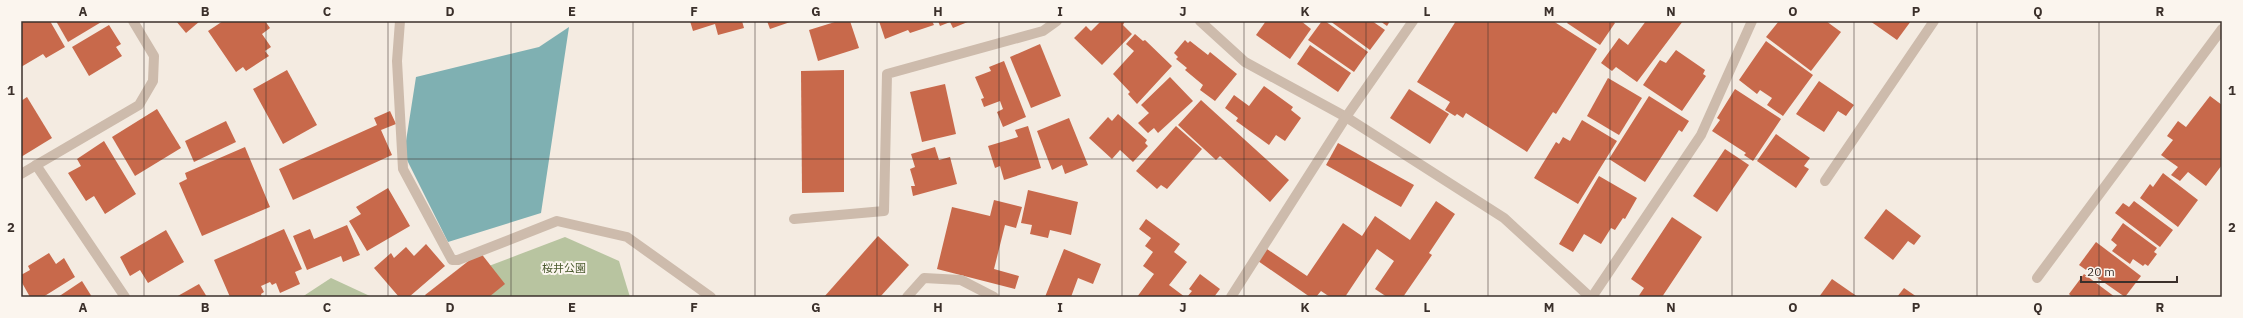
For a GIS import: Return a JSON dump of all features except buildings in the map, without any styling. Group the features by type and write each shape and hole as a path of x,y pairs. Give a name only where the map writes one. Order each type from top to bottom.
{"street":[{"path":"21,174 139,105 153,81 154,56 133,21"},
{"path":"400,21 397,61 402,169 452,260 458,260 557,221 627,237 711,297"},
{"path":"794,219 884,211 887,74 1043,31 1057,21"},
{"path":"1200,21 1245,62 1346,118 1504,218 1591,297 1701,135 1752,21"},
{"path":"1231,297 1346,118 1413,21"},
{"path":"1825,181 1934,21"},
{"path":"2037,278 2222,29"},
{"path":"36,165 124,297"},
{"path":"907,297 924,278 960,280 994,297"}],"green space":[{"name":"桜井公園","path":"565,237 619,261 630,297 464,297 465,275"},
{"path":"331,278 372,297 302,297"}],"water":[{"path":"569,27 541,213 448,242 404,154 416,77 539,47"}]}
